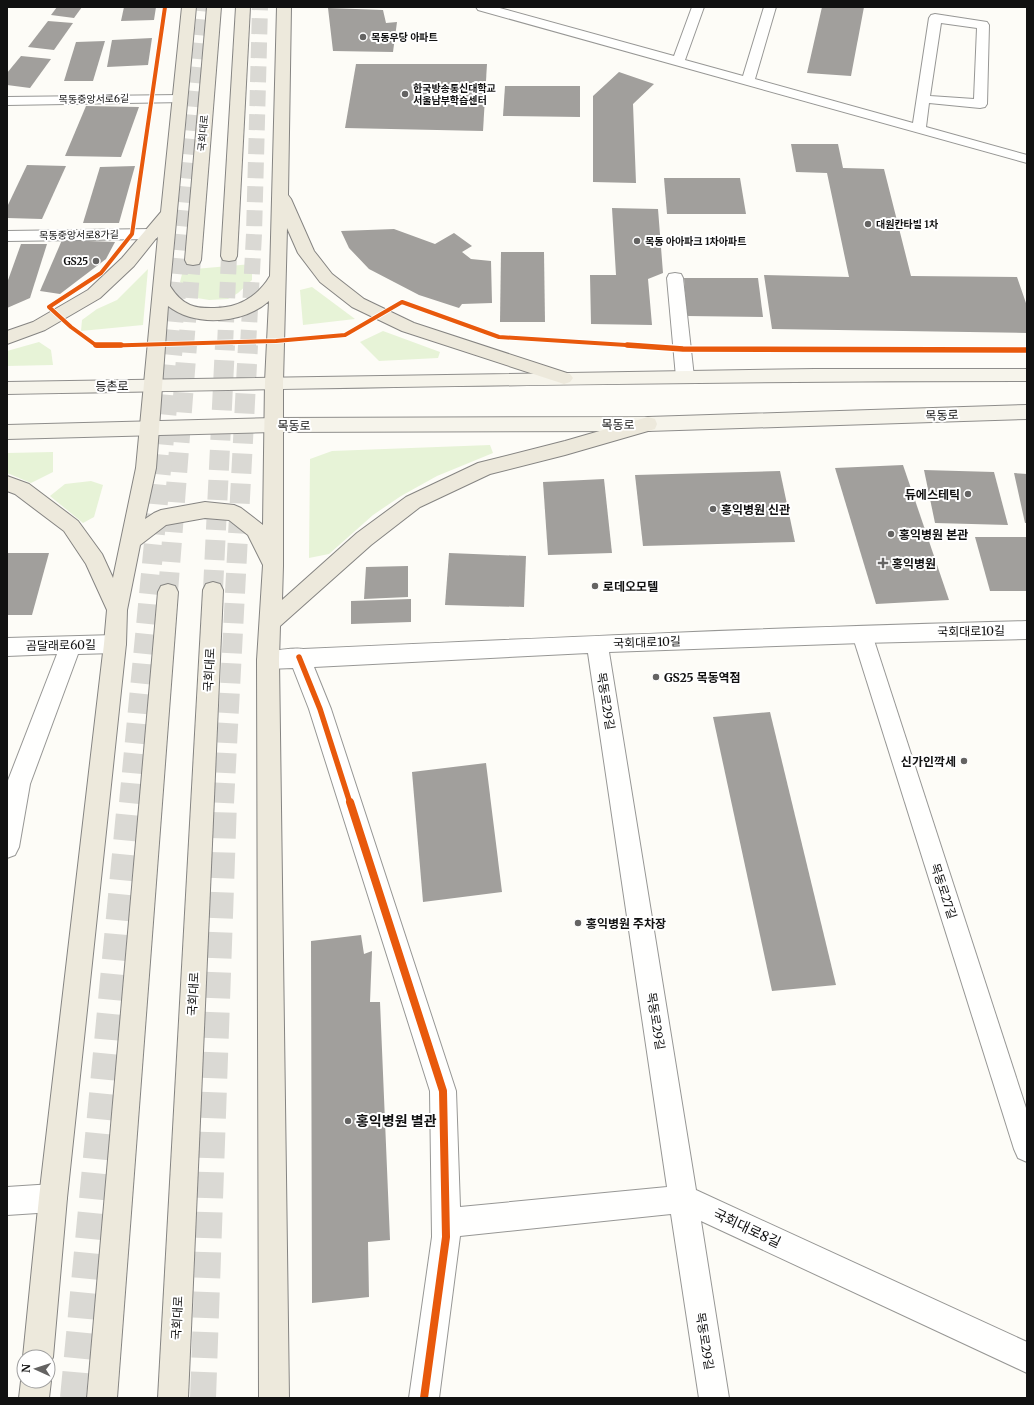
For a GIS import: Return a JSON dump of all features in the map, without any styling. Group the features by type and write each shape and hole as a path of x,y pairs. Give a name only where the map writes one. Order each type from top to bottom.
{"main road":[{"path":"39,1349 53,1198 118,610 146,468 160,287 189,7"},
{"name":"국회대로","path":"193,260 214,7"},
{"path":"229,256 242,7"},
{"path":"274,1398 268,660 273,566 274,382 284,7"},
{"path":"280,192 306,253 326,278 358,303 408,327 564,378"},
{"path":"7,338 39,326 94,294 128,262 168,213"},
{"path":"160,287 175,304 194,313 215,315 234,312 254,304 266,294 278,276"},
{"path":"274,382 564,378 1027,375"},
{"name":"등촌로","path":"7,388 153,386 274,382"},
{"name":"목동로","path":"150,429 274,425 648,424 1027,412"},
{"path":"270,623 364,539 413,502 485,468 565,448 648,424"},
{"path":"7,432 150,429"},
{"path":"7,483 22,489 71,526 95,560 118,610"},
{"path":"131,541 161,518 205,510 234,513 256,530 273,566"},
{"name":"국회대로","path":"172,1398 213,590"},
{"path":"102,1398 168,592"}],"street":[{"name":"목동중앙서로6길","path":"7,101 180,99"},
{"name":"목동중앙서로8가길","path":"7,236 151,234"},
{"path":"675,278 685,377"},
{"name":"국회대로10길","path":"268,660 299,657 597,644 862,634 1027,630"},
{"name":"곰달래로60길","path":"7,647 115,644"},
{"name":"목동로29길","path":"597,644 714,1398"},
{"path":"7,846 18,784 71,645"},
{"path":"299,657 320,709 443,1091 446,1237 424,1398"},
{"path":"7,1201 53,1198"},
{"path":"446,1223 684,1199"},
{"name":"국회대로8길","path":"684,1199 1027,1358"}],"lane":[{"path":"482,7 1027,159"},
{"path":"678,62 698,7"},
{"path":"748,81 770,7"},
{"path":"919,129 935,18 983,25 980,104 924,99"},
{"name":"목동로27길","path":"862,634 1027,1149"}],"green space":[{"path":"252,264 252,280 238,293 228,299 209,300 197,298 180,282 183,270"},
{"path":"148,269 143,325 81,331 82,320 97,309 117,300"},
{"path":"312,287 355,319 303,325 300,290"},
{"path":"383,331 440,352 438,358 379,361 360,342"},
{"path":"39,342 51,350 53,365 7,366 7,351"},
{"path":"490,445 493,453 437,476 401,496 373,515 329,554 309,558 310,459 332,451"},
{"path":"53,452 53,472 31,483 7,473 7,453"},
{"path":"91,481 103,485 94,517 83,523 50,496 65,484"}],"building":[{"path":"57,7 82,7 74,18 51,15"},
{"path":"124,7 156,7 154,20 121,21"},
{"path":"822,7 864,7 851,76 807,73"},
{"name":"목동우당 아파트","path":"328,8 383,10 386,23 397,22 393,52 333,51"},
{"path":"48,21 73,23 54,50 28,47"},
{"path":"152,38 148,65 107,67 112,40"},
{"path":"105,41 93,81 64,81 76,42"},
{"path":"21,56 51,59 30,88 7,85 7,73"},
{"path":"356,64 487,64 483,131 345,128"},
{"path":"619,72 654,84 633,104 636,183 593,182 593,96"},
{"path":"505,86 580,86 580,117 503,116"},
{"path":"86,106 139,107 121,157 65,156"},
{"name":"대원칸타빌 1차","path":"791,144 838,144 843,168 884,169 911,276 1017,277 1027,306 1027,333 772,329 764,275 849,277 827,173 796,172"},
{"path":"27,165 66,166 42,219 7,218 7,207"},
{"path":"135,166 119,223 83,223 100,167"},
{"name":"목동 아아파크 1차아파트","path":"664,178 740,178 746,214 667,214"},
{"name":"목동 아아파크 1차아파트","path":"612,208 658,209 663,273 648,279 652,325 591,324 590,275 616,275"},
{"path":"394,229 435,244 454,233 472,246 462,252 471,259 491,261 492,303 462,304 459,308 419,295 369,269 349,248 341,231"},
{"path":"62,240 115,242 106,259 60,294 40,291"},
{"path":"21,244 47,244 30,298 7,308 7,283"},
{"path":"501,252 544,252 545,322 500,322"},
{"path":"684,278 758,278 763,317 687,316"},
{"name":"홍익병원 본관","path":"903,465 949,600 876,604 835,468"},
{"path":"924,470 994,472 1008,525 935,523"},
{"name":"홍익병원 신관","path":"780,471 795,542 643,546 635,475"},
{"path":"1014,473 1027,474 1027,523 1025,523"},
{"path":"604,479 612,553 548,555 543,482"},
{"path":"975,537 1027,537 1027,591 990,591"},
{"path":"7,553 49,553 32,615 7,615"},
{"path":"449,553 526,556 524,607 445,605"},
{"path":"408,566 408,597 364,599 366,567"},
{"path":"411,599 411,622 351,624 351,601"},
{"path":"770,712 836,985 772,991 713,717"},
{"path":"486,763 502,892 423,902 412,772"},
{"name":"홍익병원 별관","path":"361,935 364,954 372,951 370,1002 380,1002 390,1240 368,1242 369,1297 312,1303 311,941"}],"tunnel":[{"path":"173,346 205,7"},
{"path":"248,346 254,234 260,7"},
{"path":"225,346 229,256"},
{"path":"186,346 193,260"},
{"path":"129,803 173,345"},
{"path":"168,592 187,345"},
{"path":"213,590 225,345"},
{"path":"224,803 248,345"},
{"path":"73,1398 130,802"},
{"path":"203,1398 224,802"}],"cycle path":[{"path":"165,7 132,234 101,273 49,307 71,327 97,346 276,341 345,335 402,302 499,337 683,349 1027,350"},
{"path":"299,657 320,709 443,1091 446,1237 424,1398"}],"place":[{"name":"목동우당 아파트","path":"363,37"},
{"name":"한국방송통신대학교 서울남부학습센터","path":"405,94"},
{"name":"대원칸타빌 1차","path":"868,224"},
{"name":"목동 아아파크 1차아파트","path":"637,241"},
{"name":"GS25","path":"96,261"},
{"name":"듀에스테틱","path":"968,494"},
{"name":"홍익병원 신관","path":"713,509"},
{"name":"홍익병원 본관","path":"891,534"},
{"name":"홍익병원","path":"883,563"},
{"name":"로데오모텔","path":"595,586"},
{"name":"GS25 목동역점","path":"656,677"},
{"name":"신가인깍세","path":"964,761"},
{"name":"홍익병원 주차장","path":"578,923"},
{"name":"홍익병원 별관","path":"348,1121"}]}
